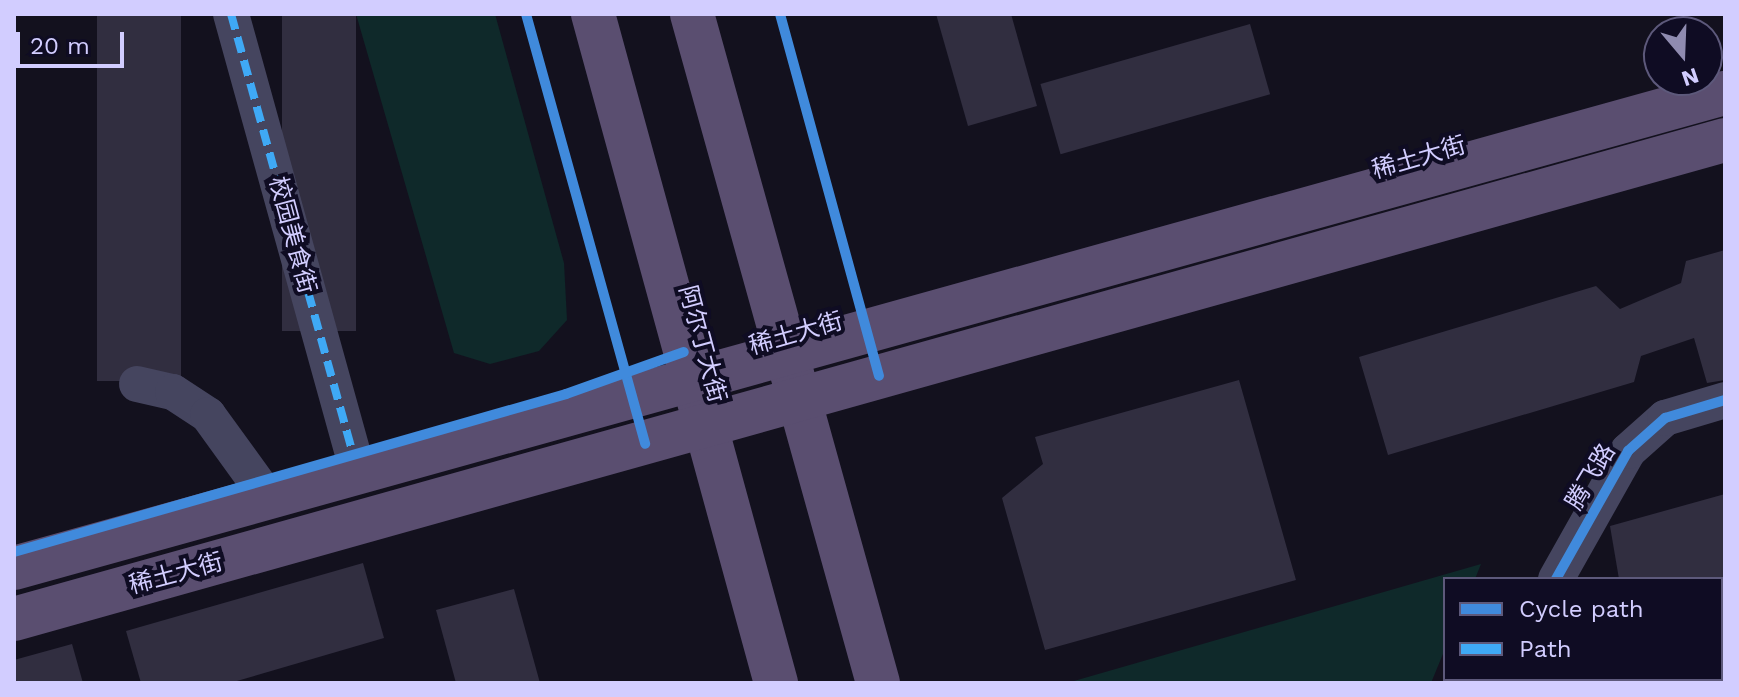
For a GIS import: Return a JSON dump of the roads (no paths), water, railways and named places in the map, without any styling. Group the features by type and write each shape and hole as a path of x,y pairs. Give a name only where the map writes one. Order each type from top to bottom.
{"main road":[{"name":"阿尔丁大街","path":"593,14 776,683"},
{"path":"692,14 878,683"},
{"name":"稀土大街","path":"14,568 787,357 1725,93"},
{"name":"稀土大街","path":"14,619 1725,140"}],"street":[{"name":"校园美食街","path":"231,14 353,455"},
{"path":"137,384 173,392 208,415 268,498"},
{"name":"腾飞路","path":"1557,577 1628,451 1665,418 1725,400"}]}
